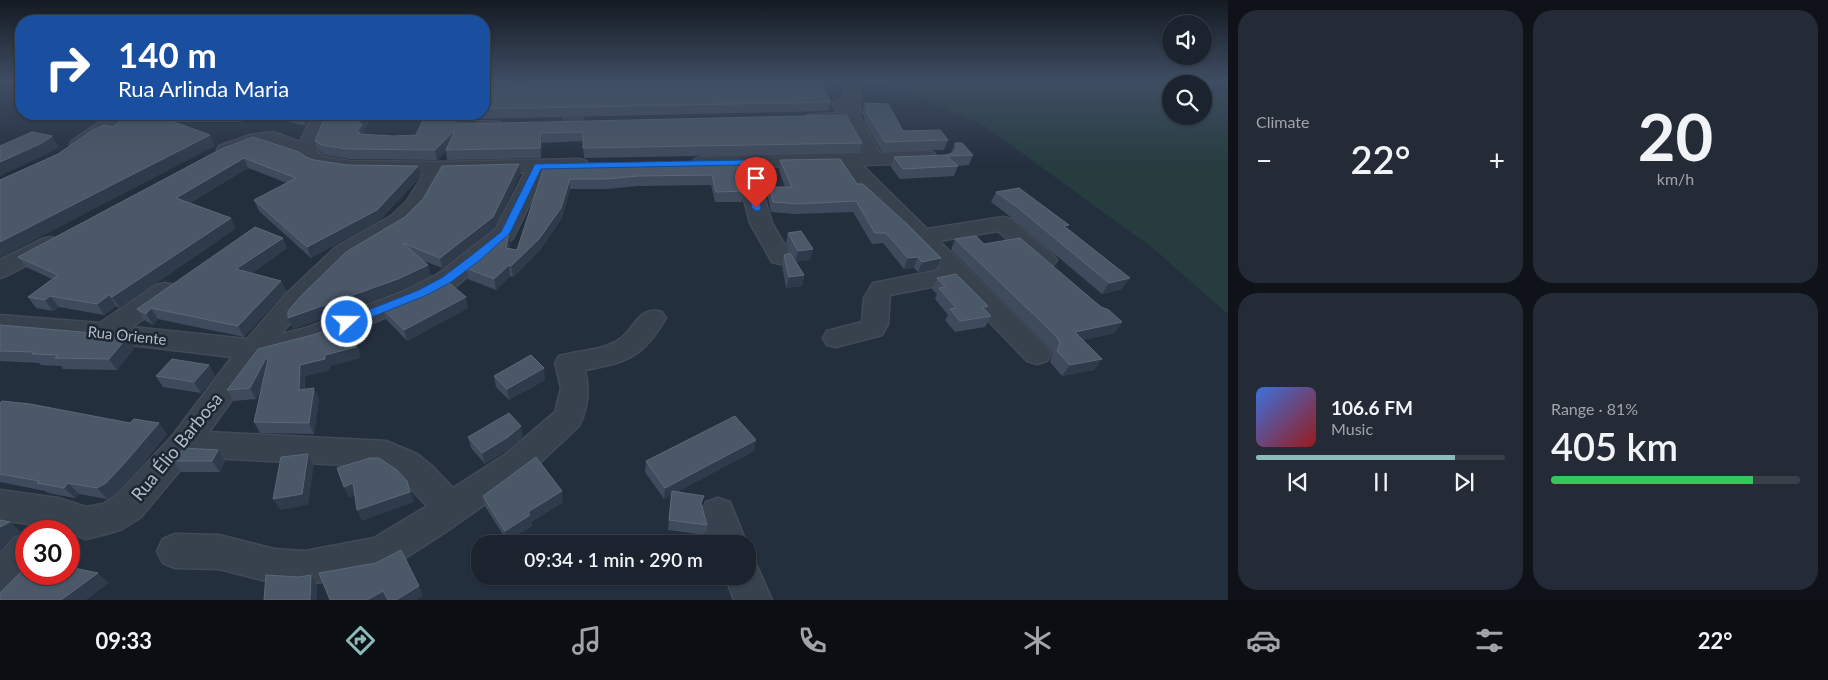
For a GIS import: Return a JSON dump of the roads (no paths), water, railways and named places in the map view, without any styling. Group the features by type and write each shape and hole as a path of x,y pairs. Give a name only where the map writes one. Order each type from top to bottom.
{"street":[{"path":"573,109 573,124"},
{"path":"844,109 874,159"},
{"path":"851,109 851,118"},
{"path":"802,119 851,118"},
{"path":"64,155 114,120"},
{"path":"306,152 320,120"},
{"path":"463,120 508,126"},
{"path":"83,142 139,122"},
{"path":"554,125 593,124"},
{"path":"209,158 256,139 273,137 306,152 318,162 350,167 438,168 597,165"},
{"path":"685,164 942,157"},
{"path":"847,161 1037,354"},
{"path":"744,163 761,223 780,257"},
{"path":"253,350 310,336 410,298 447,280 505,233 538,166"},
{"name":"Rua Élio Barbosa","path":"80,523 110,518 129,506 184,444 253,350 295,300 344,252 399,221 415,205 438,168"},
{"path":"921,237 1003,224 1061,274"},
{"path":"0,270 70,233"},
{"path":"836,338 873,329 876,323 876,294 882,289 957,274"},
{"path":"105,333 185,277"},
{"path":"175,551 219,552 274,566 305,568 380,554 435,520 517,464 568,418 575,388 569,363 603,358 621,353 644,333 653,318"},
{"name":"Rua Oriente","path":"0,324 105,333 253,350"},
{"path":"184,444 386,454 402,460 415,470 450,508"},
{"name":"Rua Élio Barbosa","path":"0,505 44,520"},
{"path":"718,513 727,535"},
{"path":"0,581 15,563"},
{"path":"747,585 753,600"}]}
